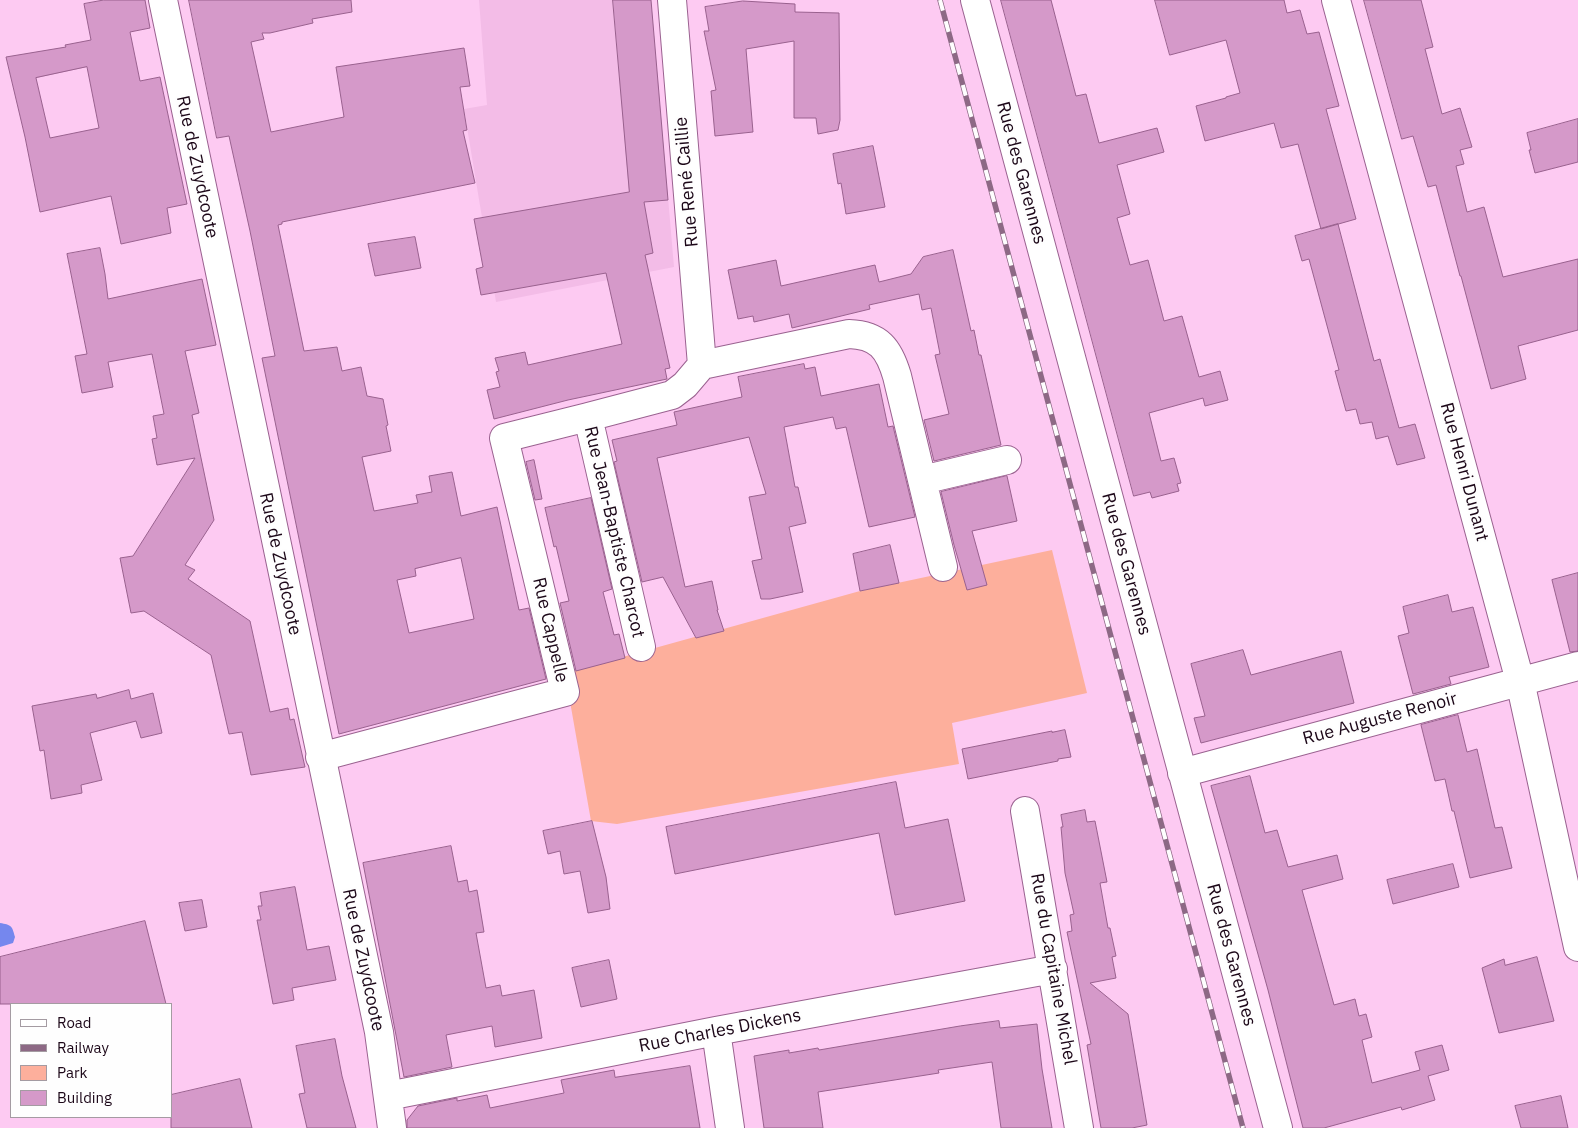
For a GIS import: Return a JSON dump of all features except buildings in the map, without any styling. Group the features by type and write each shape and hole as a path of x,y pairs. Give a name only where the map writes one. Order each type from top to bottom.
{"street":[{"name":"Rue de Zuydcoote","path":"163,0 379,1032 392,1128"},
{"name":"Rue René Caillie","path":"672,0 702,364"},
{"name":"Rue des Garennes","path":"975,0 1278,1128"},
{"name":"Rue Henri Dunant","path":"1336,0 1520,681 1578,948"},
{"path":"702,364 849,334 863,335 874,339 885,349 893,364 943,567"},
{"name":"Rue Jean-Baptiste Charcot","path":"504,438 672,395 685,385 702,364"},
{"name":"Rue Jean-Baptiste Charcot","path":"588,417 641,647"},
{"name":"Rue Cappelle","path":"320,757 564,692 504,438"},
{"path":"922,480 1007,460"},
{"name":"Rue Auguste Renoir","path":"1182,772 1578,666"},
{"name":"Rue du Capitaine Michel","path":"1025,811 1080,1128"},
{"name":"Rue Charles Dickens","path":"388,1096 716,1031 1053,968"},
{"path":"716,1031 730,1128"}],"shaded area":[{"path":"479,0 651,0 674,267 496,302 464,109 487,105"}],"green space":[{"path":"1052,550 1087,693 952,723 959,764 617,824 591,821 565,673 860,591"}],"water":[{"path":"0,923 10,926 15,937 13,943 0,947"}],"railway":[{"path":"940,0 1243,1128"}]}
